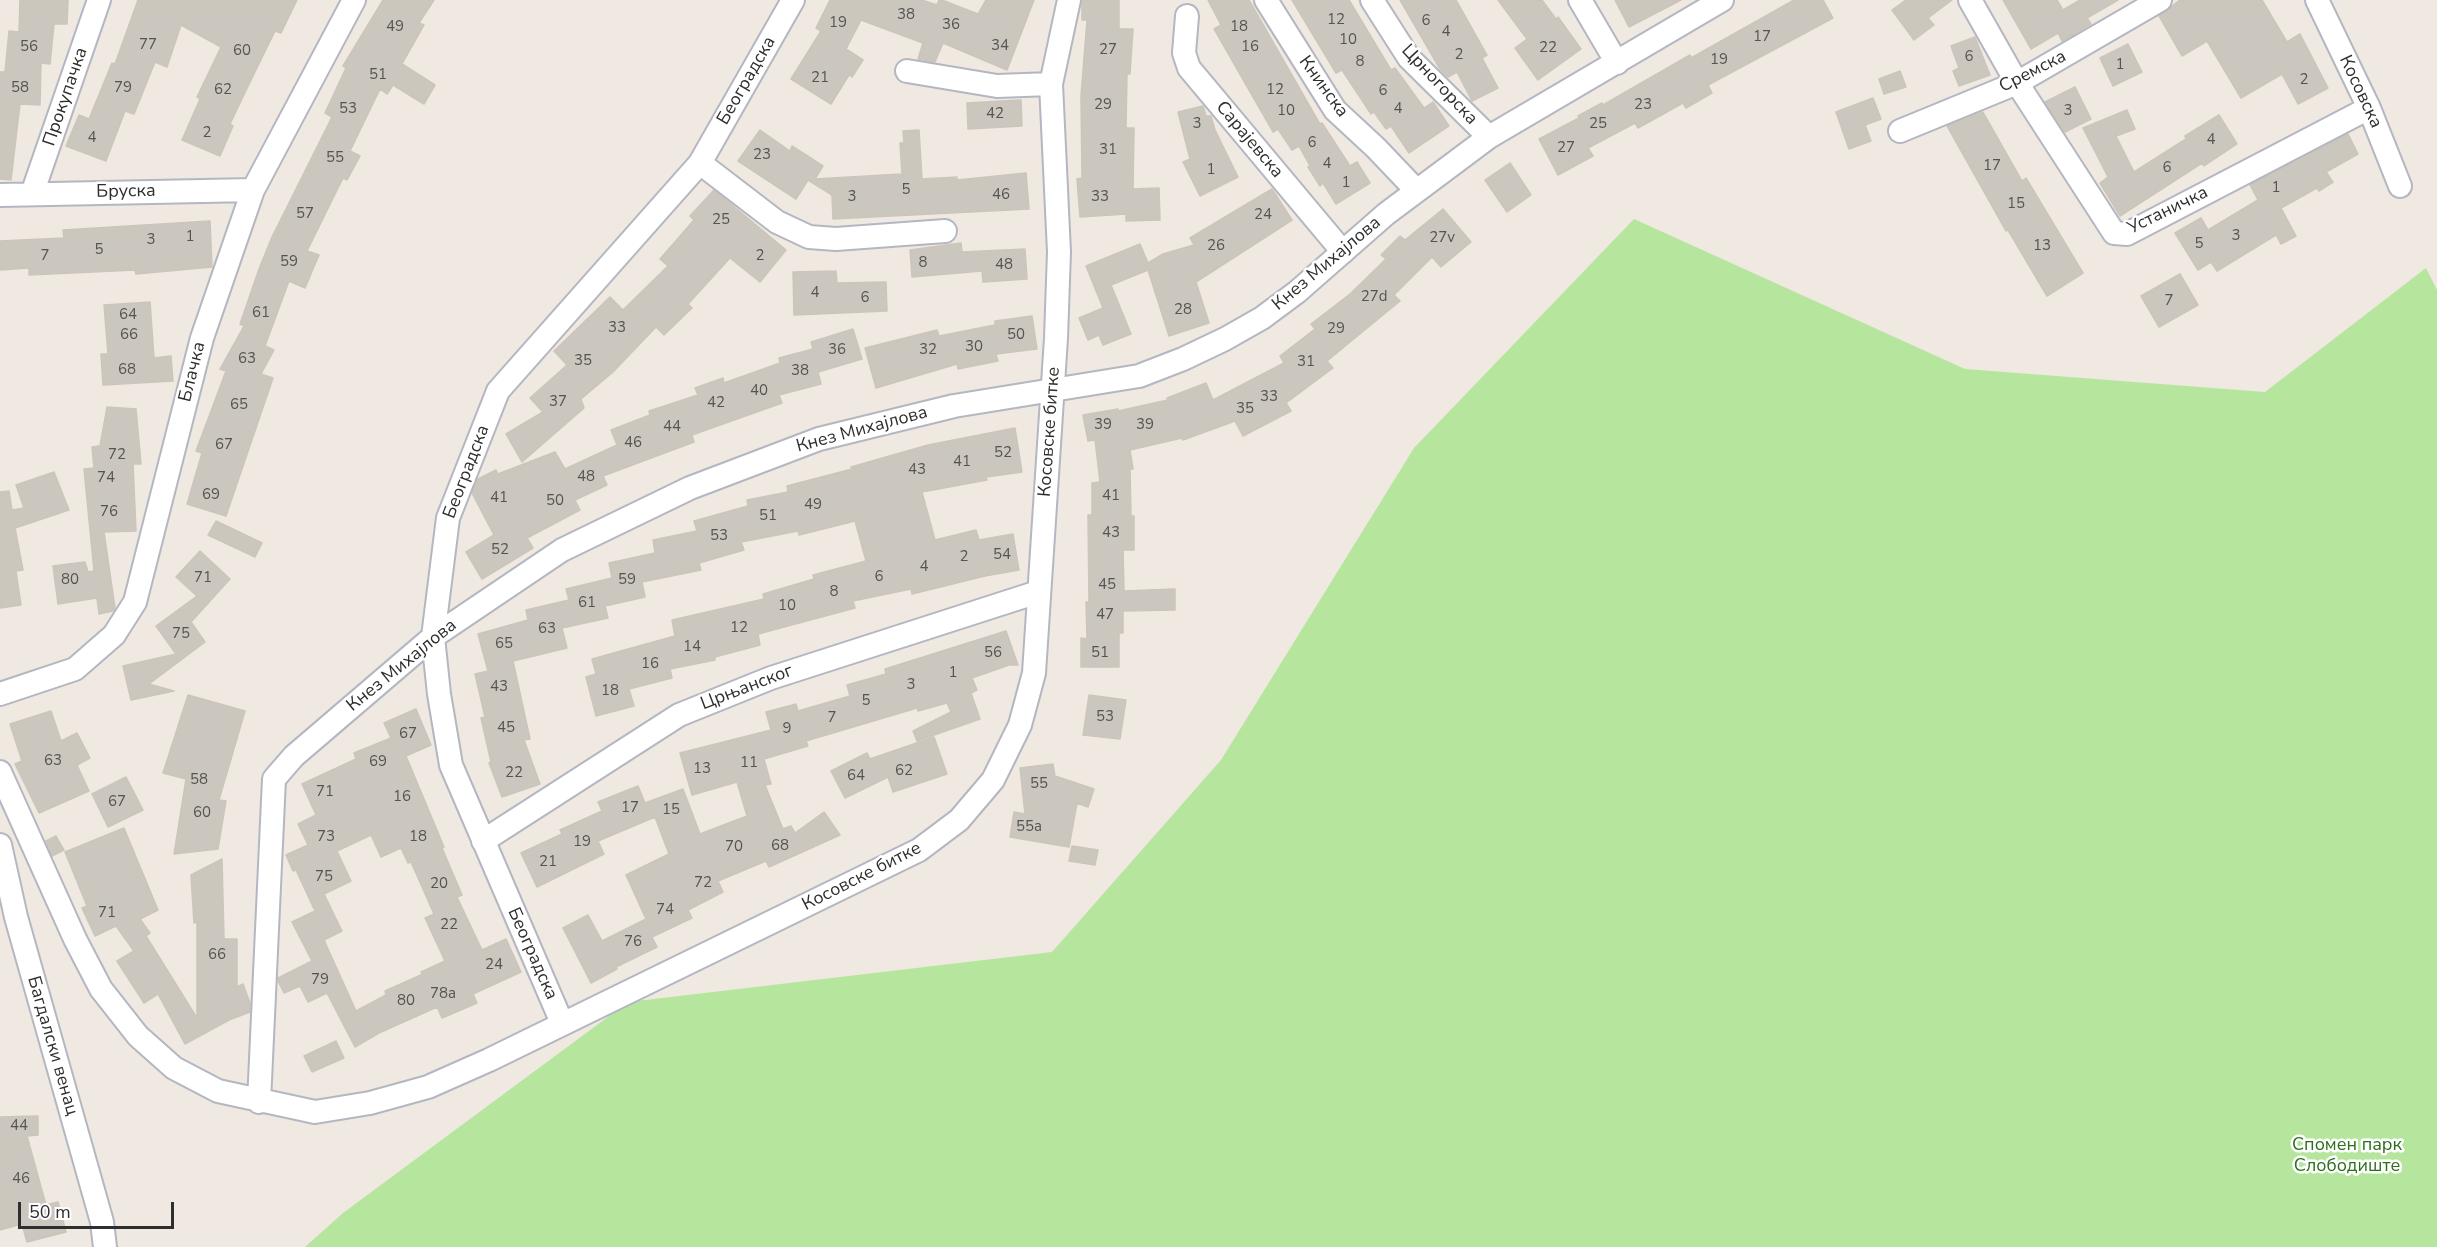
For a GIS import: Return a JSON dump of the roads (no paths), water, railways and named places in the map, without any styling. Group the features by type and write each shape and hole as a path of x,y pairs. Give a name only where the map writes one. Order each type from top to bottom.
{"street":[{"name":"Прокупачка","path":"32,194 99,0"},
{"name":"Блачка","path":"0,694 75,669 114,635 135,602 202,338 253,190 354,0"},
{"name":"Београдска","path":"562,1023 452,765 439,694 433,637 448,518 498,391 700,163 793,0"},
{"name":"Косовске битке","path":"0,772 75,939 101,989 138,1036 174,1068 218,1091 260,1102 315,1112 370,1103 428,1087 489,1060 919,850 959,820 993,780 1020,725 1034,673 1038,592 1050,462 1059,252 1051,84 1069,0"},
{"name":"Книнска","path":"1266,0 1335,110 1416,190"},
{"name":"Црногорска","path":"1372,0 1408,58 1489,137"},
{"path":"1580,0 1617,63"},
{"name":"Кнез Михајлова","path":"260,1102 274,779 294,756 433,637 562,550 690,488 819,439 954,406 1053,388 1139,376 1183,359 1262,318 1326,269 1416,190 1489,137 1722,0"},
{"name":"Устаничка","path":"1971,0 2017,83 2114,233 2127,234 2369,108"},
{"name":"Сремска","path":"1900,131 2017,83 2160,0"},
{"name":"Косовска","path":"2317,0 2369,108 2400,186"},
{"name":"Сарајевска","path":"1187,16 1184,53 1189,68 1343,252"},
{"path":"907,71 997,86 1051,84"},
{"path":"700,163 777,222 809,237 836,239 945,231"},
{"name":"Бруска","path":"0,195 253,190"},
{"name":"Црњанског","path":"483,841 602,762 679,715 771,678 1038,592"},
{"name":"Багдалски венац","path":"0,845 16,917 102,1222 105,1247"}],"park label":[{"name":"Спомен парк Слободиште","path":"2347,1156"}]}
